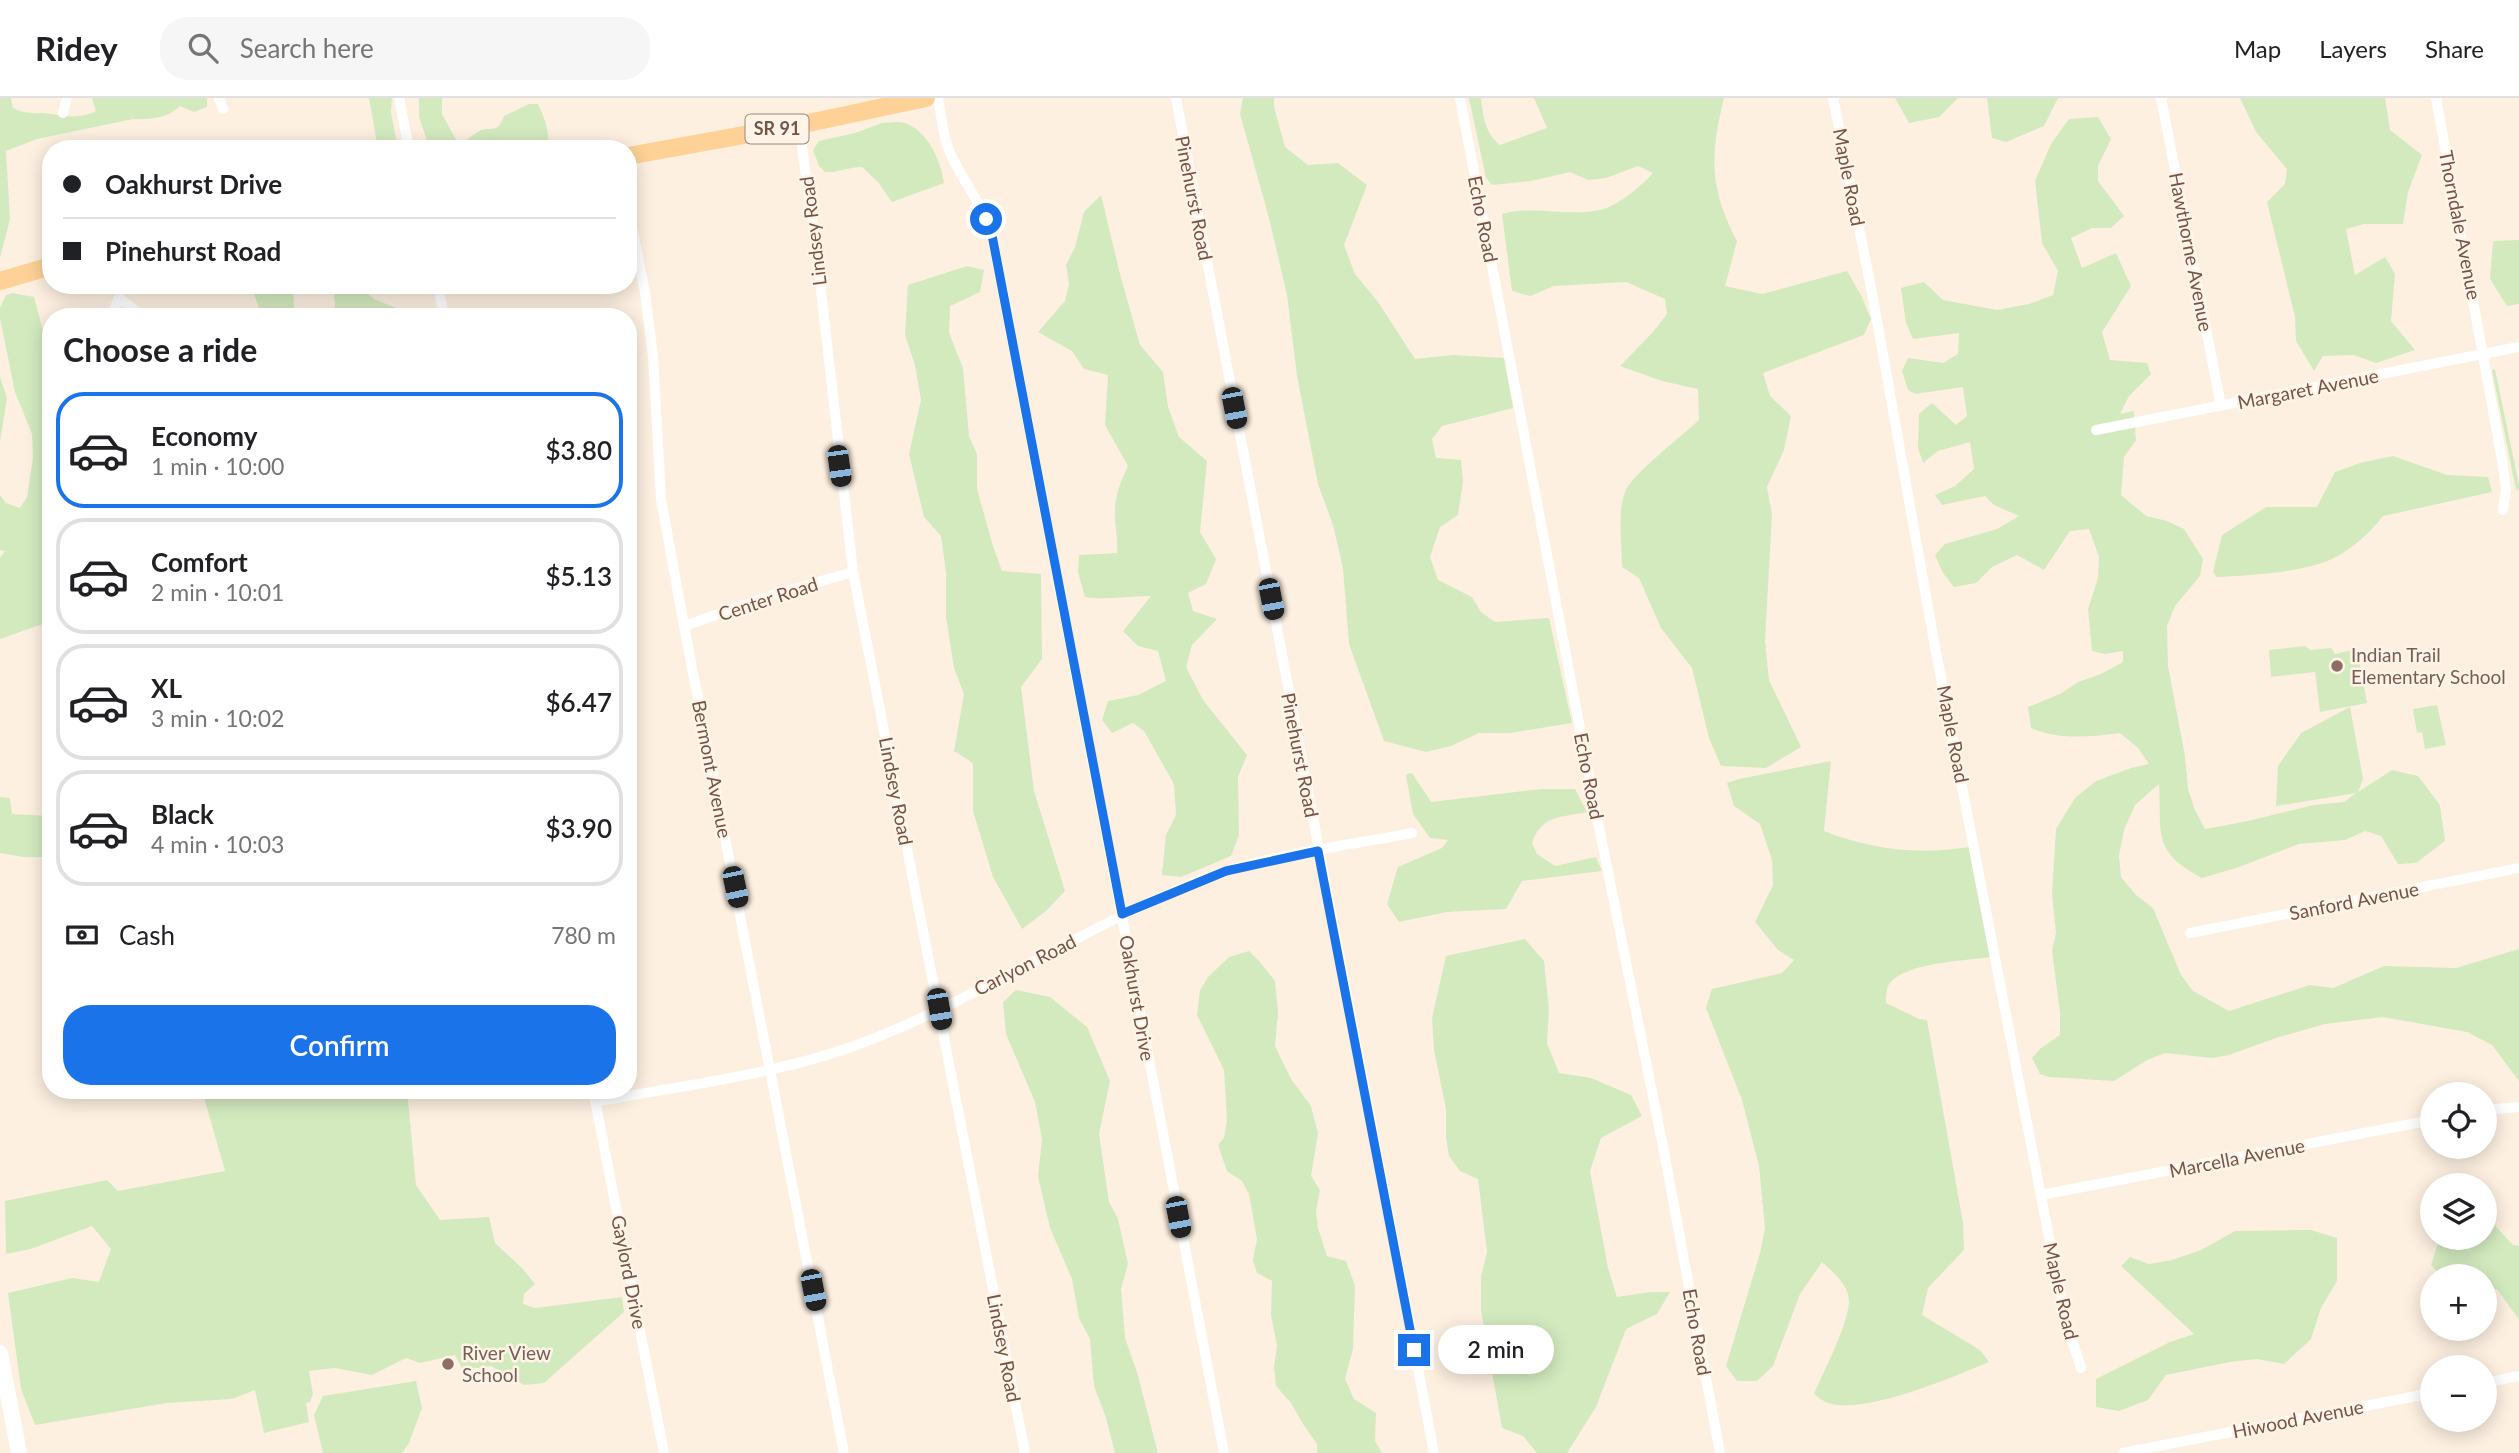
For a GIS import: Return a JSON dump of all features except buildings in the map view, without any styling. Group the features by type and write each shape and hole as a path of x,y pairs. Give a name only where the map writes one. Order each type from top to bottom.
{"main road":[{"name":"SR 91","path":"637,154 799,125 926,98"},
{"path":"0,281 42,269"}],"street":[{"path":"63,113 67,98"},
{"path":"399,98 408,140"},
{"name":"Oakhurst Drive","path":"938,98 952,157 980,205 992,235 1224,1453"},
{"name":"Pinehurst Road","path":"1176,98 1434,1453"},
{"name":"Echo Road","path":"1460,98 1720,1453"},
{"name":"Maple Road","path":"1833,98 2041,1195 2070,1334 2081,1368"},
{"name":"Hawthorne Avenue","path":"2161,98 2221,405"},
{"name":"Thorndale Avenue","path":"2436,98 2502,460 2505,489 2503,510"},
{"name":"Lindsey Road","path":"799,125 818,264 853,572 1025,1453"},
{"name":"Bermont Avenue","path":"637,252 653,356 661,499 845,1453"},
{"path":"115,308 118,294"},
{"path":"119,298 132,308"},
{"name":"Margaret Avenue","path":"2096,430 2519,347"},
{"name":"Center Road","path":"684,626 773,595 853,572"},
{"name":"Carlyon Road","path":"637,1094 769,1070 862,1044 939,1009 1122,914 1226,871 1412,833"},
{"name":"Sanford Avenue","path":"2190,933 2519,868"},
{"name":"Gaylord Drive","path":"595,1099 664,1453"},
{"name":"Carlyon Road","path":"596,1102 612,1099"},
{"path":"2497,1109 2519,1107"},
{"name":"Marcella Avenue","path":"2041,1195 2420,1122"},
{"path":"0,1353 4,1391 19,1453"},
{"path":"2497,1381 2519,1376"},
{"name":"Hiwood Avenue","path":"2123,1453 2420,1395"}],"green space":[{"path":"0,98 11,98 13,108 23,112 68,116 82,116 96,111 92,98 207,98 207,107 194,112 180,106 158,117 133,119 37,139 6,151 10,219 0,258"},
{"path":"369,98 392,98 391,112 396,140 376,140"},
{"path":"419,98 442,98 442,114 456,140 427,140 419,117"},
{"path":"1243,98 1274,98 1285,147 1308,165 1338,163 1367,185 1344,245 1355,274 1378,302 1415,359 1453,355 1504,358 1513,408 1442,426 1432,439 1436,458 1461,460 1463,482 1458,515 1440,527 1430,557 1438,580 1472,597 1481,612 1495,622 1549,618 1572,723 1510,733 1479,733 1451,746 1426,752 1384,741 1349,644 1343,568 1333,525 1318,484 1297,376 1287,295 1240,114"},
{"path":"1469,98 1481,98 1488,130 1500,145 1547,128 1534,98 1724,98 1716,137 1715,171 1721,204 1737,241 1725,286 1762,294 1847,271 1861,295 1871,319 1864,335 1763,373 1770,396 1791,416 1784,450 1767,487 1772,514 1765,641 1769,680 1801,747 1766,768 1721,766 1709,738 1692,668 1661,628 1639,578 1622,567 1621,519 1625,492 1647,466 1699,420 1698,389 1662,381 1620,366 1667,314 1665,299 1626,282 1554,286 1530,296 1512,291 1502,214 1600,210 1622,200 1653,173 1638,166 1606,178 1588,180 1570,172 1531,181 1492,185 1486,178"},
{"path":"1895,98 1958,98 1939,117 1909,123"},
{"path":"1987,98 2058,98 2044,126 2006,142 1992,138"},
{"path":"2240,98 2385,98 2390,130 2422,155 2408,192 2403,224 2364,224 2346,229 2355,275 2385,257 2395,274 2391,321 2415,350 2376,363 2354,355 2323,356 2314,371 2296,341 2295,317 2267,202 2285,184 2287,169 2256,132"},
{"path":"529,104 538,104 545,120 548,140 466,140 481,130 497,127 504,116"},
{"path":"2098,117 2111,139 2098,166 2098,181 2124,216 2111,228 2092,228 2071,238 2082,268 2116,253 2131,286 2102,332 2110,360 2147,363 2151,374 2129,396 2120,414 2134,411 2136,440 2124,457 2121,495 2146,516 2184,529 2203,559 2200,576 2175,606 2167,626 2168,666 2185,756 2188,789 2195,810 2205,829 2314,805 2344,802 2356,793 2276,806 2278,766 2301,733 2350,707 2363,779 2358,792 2392,770 2418,776 2440,805 2445,841 2416,863 2398,864 2381,836 2365,831 2345,840 2299,844 2202,878 2174,859 2162,839 2159,784 2135,805 2124,830 2119,856 2121,877 2136,895 2153,908 2181,975 2193,991 2229,1011 2310,985 2333,988 2384,966 2456,968 2519,949 2519,1081 2492,1045 2467,1032 2383,1017 2325,1024 2213,1058 2165,1053 2147,1060 2114,1081 2049,1077 2040,1074 2032,1058 2060,1035 2052,950 2056,933 2052,894 2056,829 2075,798 2096,781 2149,764 2138,748 2120,733 2064,736 2031,728 2028,707 2123,662 2123,651 2105,654 2092,651 2088,609 2098,578 2099,557 2089,529 2070,531 2044,570 2017,555 1992,567 1976,583 1954,587 1943,573 1935,555 1945,544 1997,529 2019,516 1994,505 1985,496 1942,505 1935,495 1955,486 1974,469 1970,442 1938,451 1923,463 1918,448 1919,414 1932,403 1956,425 1967,416 1963,387 1915,394 1908,390 1902,371 1908,358 1943,363 1958,354 1959,333 1913,339 1906,323 1901,288 1924,282 1943,300 1997,310 2029,304 2053,295 2058,271 2042,243 2035,181 2051,144 2069,119"},
{"path":"882,123 905,123 920,133 936,156 944,183 892,202 878,182 862,167 825,172 819,166 813,150 819,141 855,133"},
{"path":"1101,195 1140,345 1163,372 1168,407 1179,437 1207,461 1200,532 1216,559 1206,584 1188,593 1193,611 1217,619 1192,645 1186,667 1203,700 1247,755 1238,777 1239,835 1231,856 1181,877 1162,875 1166,835 1176,815 1174,784 1144,731 1133,723 1112,733 1102,720 1108,701 1138,695 1166,681 1158,651 1138,646 1123,631 1151,596 1085,597 1078,572 1079,555 1117,553 1116,502 1128,466 1105,425 1108,375 1084,369 1072,351 1038,332 1065,301 1069,284 1066,265 1075,247 1084,212"},
{"path":"2519,240 2519,304 2507,306 2490,279 2493,241"},
{"path":"967,266 984,270 980,292 950,306 949,333 963,368 969,436 977,454 977,489 1002,571 1041,574 1042,659 1021,687 1034,791 1065,891 1046,911 1022,929 993,877 973,811 973,763 954,751 964,694 954,668 946,617 946,572 941,536 924,517 909,454 921,400 915,365 905,335 908,285"},
{"path":"12,293 34,297 42,327 42,624 0,639 0,558 5,551 0,550 0,495 6,503 20,508 27,497 33,458 32,434 15,392 0,318 0,308 6,295"},
{"path":"254,294 293,294 294,308 259,308"},
{"path":"334,294 368,294 396,308 335,308"},
{"path":"2495,369 2519,490 2516,489 2492,370"},
{"path":"0,377 7,398 0,442"},
{"path":"2393,456 2447,475 2488,477 2492,492 2383,516 2353,545 2321,563 2276,573 2244,576 2217,577 2213,572 2222,535 2266,507 2317,507 2335,472"},
{"path":"2305,646 2310,650 2331,648 2335,654 2357,649 2367,703 2320,712 2315,672 2271,677 2269,650"},
{"path":"2437,705 2446,745 2425,749 2422,732 2417,733 2413,709"},
{"path":"1831,761 1824,831 1860,843 1896,849 1932,851 1970,847 1991,957 1920,967 1895,978 1886,992 1886,1003 1919,1019 1927,1020 1963,1223 1964,1250 1928,1288 1922,1315 1980,1350 1989,1362 1909,1393 1864,1404 1844,1405 1828,1403 1814,1394 1840,1336 1849,1302 1843,1285 1822,1262 1800,1294 1773,1366 1757,1381 1737,1381 1726,1366 1765,1228 1759,1166 1742,1100 1706,1008 1712,989 1782,973 1794,960 1778,950 1755,922 1773,885 1772,860 1760,824 1734,806 1727,783"},
{"path":"1412,773 1431,802 1542,789 1575,789 1587,812 1547,822 1532,843 1537,854 1555,866 1596,857 1602,871 1522,881 1506,909 1447,912 1399,922 1387,904 1398,867 1442,848 1448,840 1430,838 1413,814 1406,776"},
{"path":"0,797 10,798 12,814 42,816 42,857 0,853"},
{"path":"1525,939 1544,961 1549,1009 1547,1043 1559,1073 1591,1078 1631,1095 1642,1116 1601,1138 1590,1171 1608,1268 1617,1297 1670,1292 1657,1314 1626,1329 1596,1407 1567,1453 1537,1453 1523,1436 1502,1428 1481,1310 1481,1276 1487,1252 1478,1179 1460,1171 1449,1156 1446,1109 1434,1050 1432,1018 1446,956"},
{"path":"1249,951 1275,981 1278,1012 1275,1046 1291,1079 1311,1106 1318,1133 1311,1176 1320,1190 1316,1211 1318,1228 1327,1256 1346,1261 1355,1286 1353,1349 1345,1379 1354,1399 1376,1413 1375,1441 1382,1453 1317,1453 1317,1444 1291,1403 1276,1386 1274,1367 1277,1346 1271,1315 1272,1281 1257,1273 1253,1260 1257,1239 1249,1194 1242,1181 1227,1171 1218,1145 1224,1138 1227,1120 1224,1070 1197,1015 1200,990 1209,976 1229,957"},
{"path":"1016,990 1050,997 1087,1027 1110,1081 1099,1134 1109,1202 1118,1219 1128,1264 1121,1289 1125,1338 1137,1372 1158,1453 1115,1453 1094,1386 1090,1339 1079,1318 1072,1279 1050,1228 1038,1176 1042,1139 1035,1102 1006,1034 1003,1002"},
{"path":"204,1099 408,1099 416,1185 440,1220 489,1217 495,1243 535,1284 524,1294 523,1304 535,1308 622,1297 624,1312 544,1383 524,1385 491,1366 463,1370 455,1355 420,1363 406,1358 372,1375 335,1368 309,1371 313,1394 310,1402 306,1403 309,1422 264,1433 255,1390 232,1399 167,1403 35,1425 21,1389 8,1293 72,1278 99,1282 111,1249 92,1226 31,1249 6,1254 5,1201 107,1180 118,1191 225,1171"},
{"path":"2497,1228 2513,1245 2519,1246 2519,1320 2497,1289 2497,1264 2431,1264 2436,1250 2497,1250"},
{"path":"2311,1230 2337,1238 2337,1281 2321,1308 2311,1339 2284,1364 2257,1359 2166,1375 2148,1400 2119,1411 2096,1407 2096,1379 2170,1342 2194,1334 2121,1266 2130,1257 2149,1264 2172,1260 2201,1250 2235,1231"},
{"path":"416,1381 422,1408 409,1443 402,1453 323,1453 314,1415 323,1396"}],"place":[{"name":"Indian Trail Elementary School","path":"2337,666"},
{"name":"River View School","path":"448,1364"}],"route":[{"path":"986,219 992,235 1122,914 1226,871 1318,851 1414,1350"}]}
